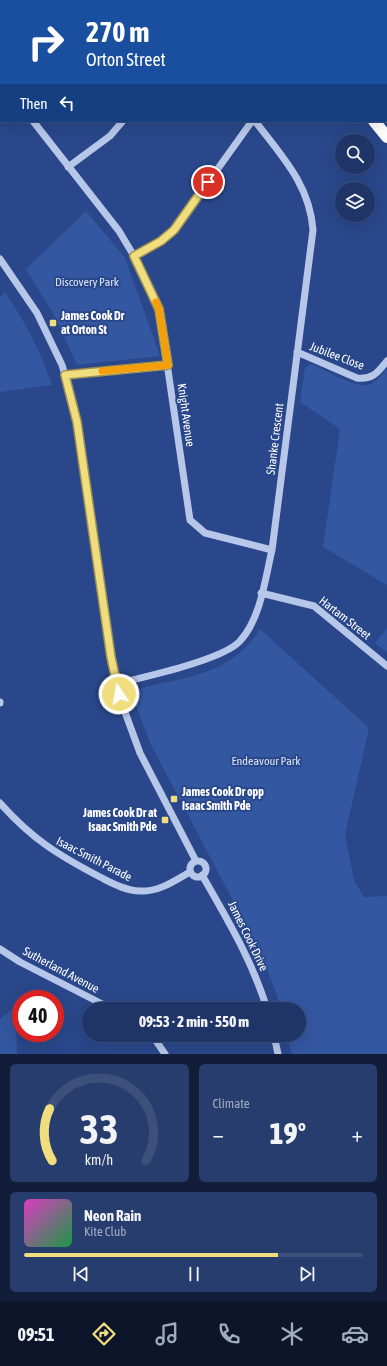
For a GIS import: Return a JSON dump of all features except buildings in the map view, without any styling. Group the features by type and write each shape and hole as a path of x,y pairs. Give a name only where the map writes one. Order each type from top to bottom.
{"highway":[{"path":"375,122 387,138"}],"street":[{"name":"Knight Avenue","path":"34,122 119,230 134,256 159,309 190,520 205,532 272,550"},
{"path":"68,167 110,136 122,122"},
{"path":"134,256 161,241 174,230 251,122"},
{"name":"Shanke Crescent","path":"116,684 216,656 239,642 253,620 272,550 297,352 313,241 312,215 301,183 289,164 256,122"},
{"path":"0,259 38,313 65,375 77,422 116,684 126,719 140,753 196,861 204,864 205,870 202,875 196,876 190,872 191,865 196,861"},
{"name":"Jubilee Close","path":"297,352 358,378 366,379 373,376 387,361"},
{"path":"65,375 168,365"},
{"name":"Hartam Street","path":"261,594 314,606 387,666"},
{"name":"Isaac Smith Parade","path":"0,803 45,846 119,886 140,892 154,890 170,884 190,872"},
{"name":"James Cook Drive","path":"202,875 222,908 246,953 264,1002"},
{"name":"Sutherland Avenue","path":"0,949 20,962 98,1002"},
{"path":"157,1042 166,1054"},
{"path":"275,1042 278,1054"}],"green space":[{"name":"Discovery Park","path":"86,211 125,258 160,356 77,365 54,315 26,269"},
{"path":"5,292 32,337 43,360 52,385 0,392 0,298"},
{"path":"311,364 347,381 362,385 368,385 374,382 387,368 387,585 323,547 340,429 300,402 305,367"},
{"path":"387,628 387,652 375,643"},
{"name":"Endeavour Park","path":"260,629 369,728 345,835 354,880 364,897 387,896 387,1054 292,1054 289,1042 306,1042 306,1002 279,1002 273,984 256,944 150,743 133,697 136,692 142,688 208,671 236,656 249,644"},
{"path":"12,1009 12,1042 17,1042 17,1054 0,1054 0,1019"}],"slow traffic":[{"path":"102,371 168,365 159,309 156,302"}],"place":[{"name":"James Cook Dr at Orton St","path":"53,323"},
{"name":"James Cook Dr opp Isaac Smith Pde","path":"174,799"},
{"name":"James Cook Dr at Isaac Smith Pde","path":"165,820"}],"route":[{"path":"119,694 111,657 83,457 74,408 65,375 168,365 159,309 134,256 161,241 174,230 208,182"}]}
